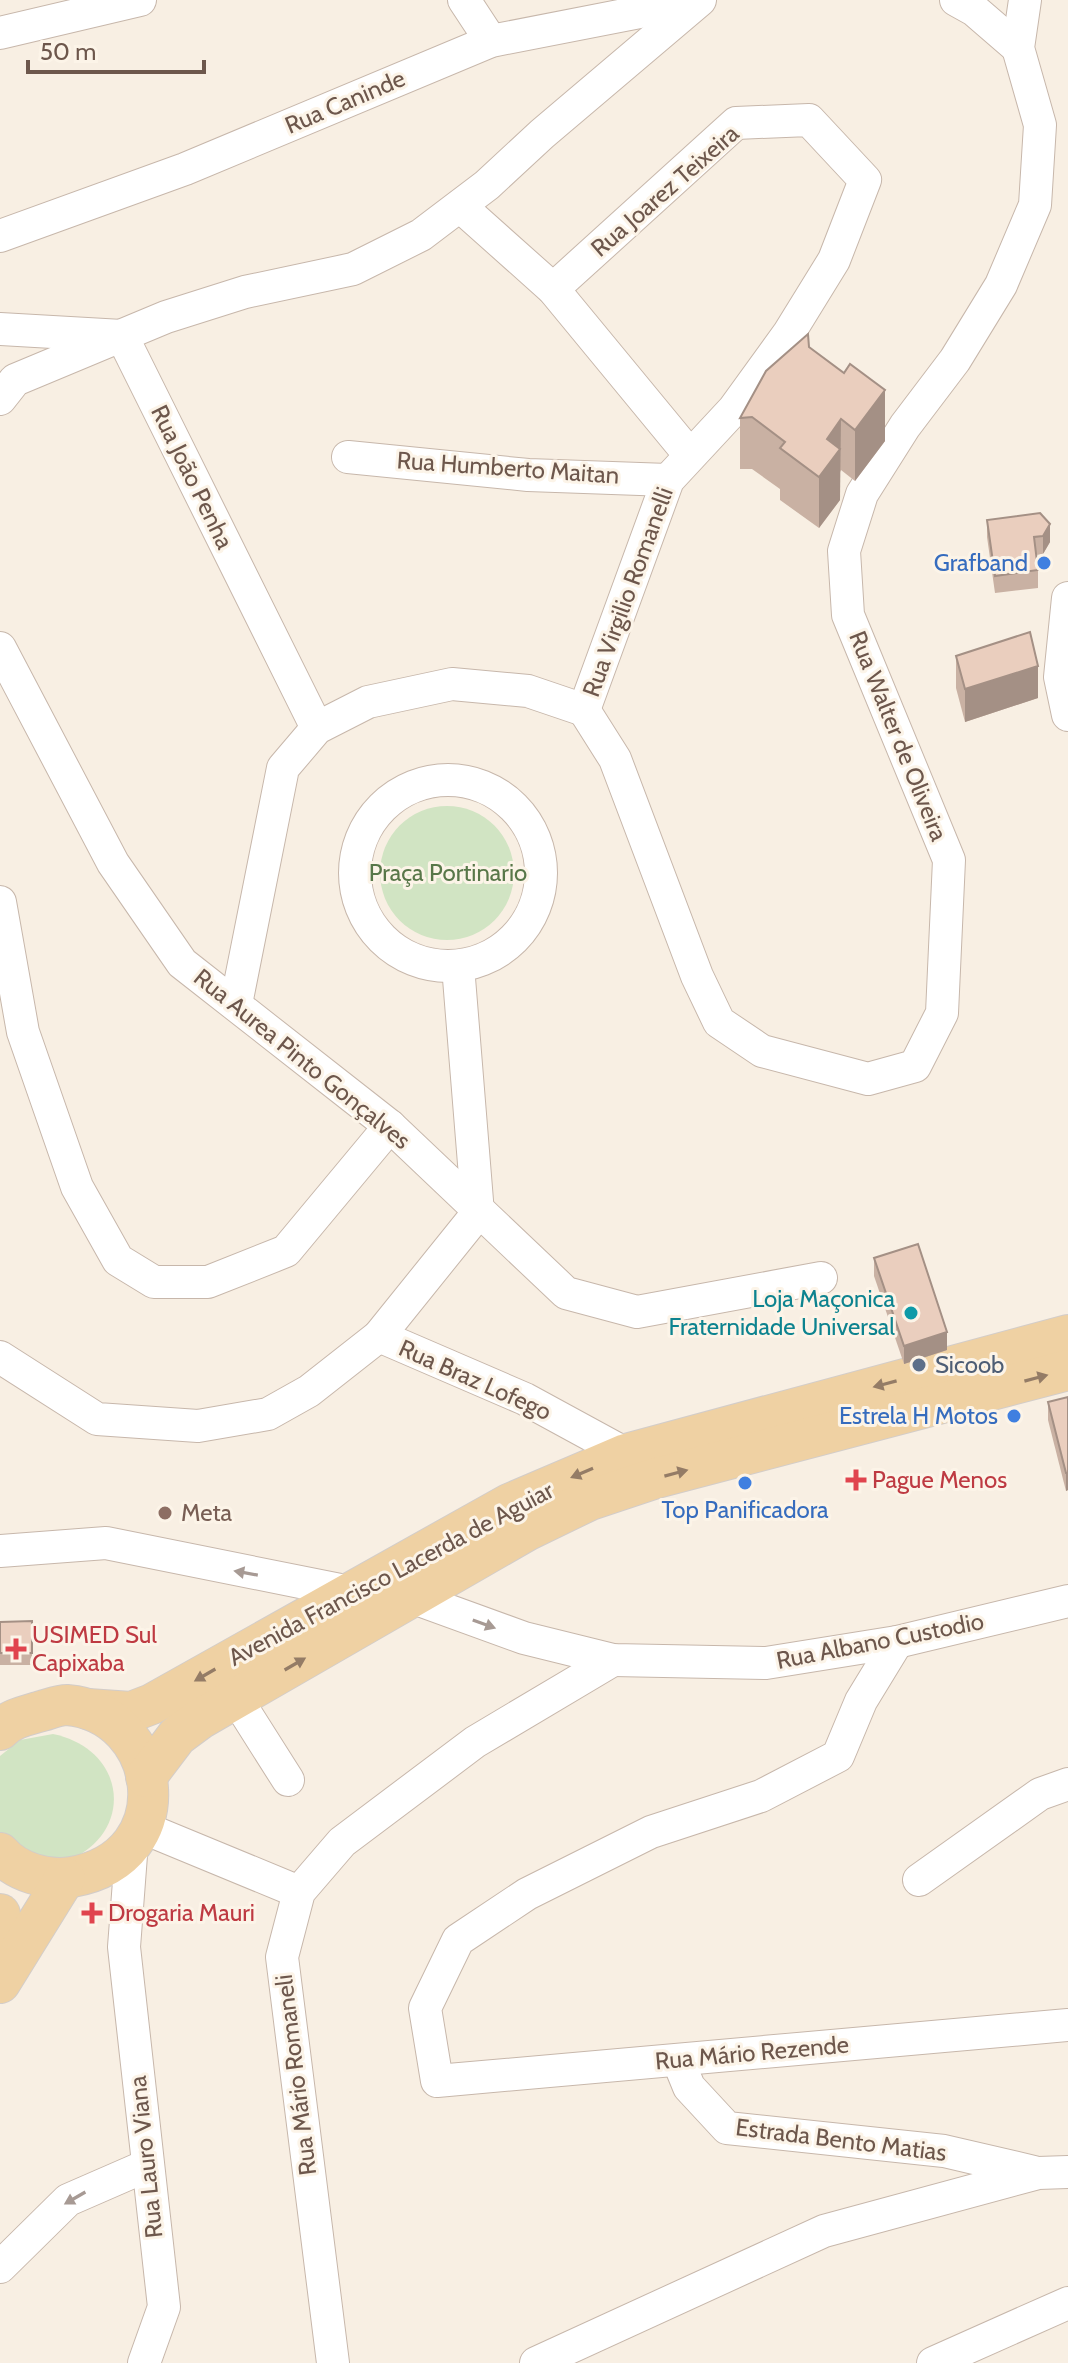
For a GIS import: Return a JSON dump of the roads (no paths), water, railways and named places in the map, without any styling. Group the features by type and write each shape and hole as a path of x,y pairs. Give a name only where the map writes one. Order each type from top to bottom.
{"main road":[{"name":"Avenida Francisco Lacerda de Aguiar","path":"5,1720 64,1705 131,1712 152,1704 509,1504 626,1454 1068,1335"},
{"name":"Avenida Francisco Lacerda de Aguiar","path":"146,1777 177,1736 236,1698 528,1530 602,1496 653,1479 1068,1370"},
{"path":"0,1853 24,1871 77,1876 111,1863 138,1835 151,1801 140,1756 117,1725 88,1709"},
{"path":"0,1983 77,1876"},
{"path":"0,1914 0,1956"}],"street":[{"path":"0,33 140,0"},
{"path":"464,0 491,41"},
{"path":"0,399 15,380 166,317 245,292 353,269 421,235 460,206 700,0"},
{"name":"Rua Caninde","path":"0,236 185,169 491,41 700,0"},
{"path":"956,0 974,10 1018,48"},
{"name":"Rua Walter de Oliveira","path":"584,710 615,759 697,976 719,1022 762,1051 868,1079 915,1066 942,1013 949,860 848,615 844,551 862,494 905,426 955,360 1001,285 1035,205 1040,125 1018,48 1025,0"},
{"name":"Rua Joarez Teixeira","path":"553,289 736,123 809,120 865,180 834,260 789,333 734,409 689,454"},
{"path":"460,206 553,289 689,454"},
{"path":"0,329 122,336"},
{"name":"Rua João Penha","path":"122,336 317,728"},
{"name":"Rua Virgilio Romanelli","path":"584,710 668,480 689,454"},
{"name":"Rua Humberto Maitan","path":"348,457 528,475 668,480"},
{"path":"1068,598 1060,677 1068,715"},
{"name":"Rua Aurea Pinto Gonçalves","path":"0,648 113,863 182,963 390,1126 478,1213 566,1293 637,1312 821,1278"},
{"path":"236,1004 283,768 317,728 368,702 452,684 528,691 584,710"},
{"path":"455,780 485,787 511,804 530,828 541,857 541,888 532,917 513,941 488,958 458,966 427,964 399,952 376,932 360,905 355,874 359,844 374,817 385,806 396,796 424,783 455,780"},
{"path":"0,902 23,1032 77,1187 118,1260 154,1282 208,1282 286,1251 390,1126"},
{"path":"458,966 478,1213"},
{"name":"Rua Braz Lofego","path":"478,1213 379,1336 525,1399 626,1454"},
{"path":"0,1357 97,1419 198,1426 268,1414 309,1391 379,1336"},
{"path":"0,1551 106,1543 350,1592"},
{"name":"Rua Albano Custodio","path":"411,1597 524,1638 613,1660 766,1663 897,1642 1068,1601"},
{"name":"Rua Mário Rezende","path":"897,1642 861,1701 838,1756 761,1796 651,1832 527,1894 458,1940 425,2008 437,2081 1068,2025"},
{"name":"Rua Mário Romaneli","path":"333,2363 282,1957 299,1892 342,1842 475,1742 613,1660"},
{"path":"236,1698 288,1780"},
{"path":"919,1880 1040,1794 1068,1784"},
{"path":"138,1835 299,1892"},
{"name":"Rua Lauro Viana","path":"124,1947 138,1835"},
{"name":"Rua Lauro Viana","path":"77,1876 111,1900 124,1947 164,2307 144,2363"},
{"name":"Estrada Bento Matias","path":"678,2060 689,2087 727,2128 944,2151 1053,2173"},
{"path":"0,2267 68,2200 146,2166"},
{"path":"536,2363 824,2231 1053,2173"},
{"path":"933,2363 1068,2303"}],"place":[{"name":"Grafband","path":"1044,563"},
{"name":"Loja Maçonica Fraternidade Universal","path":"911,1313"},
{"name":"Sicoob","path":"919,1365"},
{"name":"Estrela H Motos","path":"1014,1416"},
{"name":"Pague Menos","path":"856,1480"},
{"name":"Top Panificadora","path":"745,1483"},
{"name":"Meta","path":"165,1513"},
{"name":"USIMED Sul Capixaba","path":"16,1649"},
{"name":"Drogaria Mauri","path":"92,1913"}],"park label":[{"name":"Praça Portinario","path":"448,873"}]}
